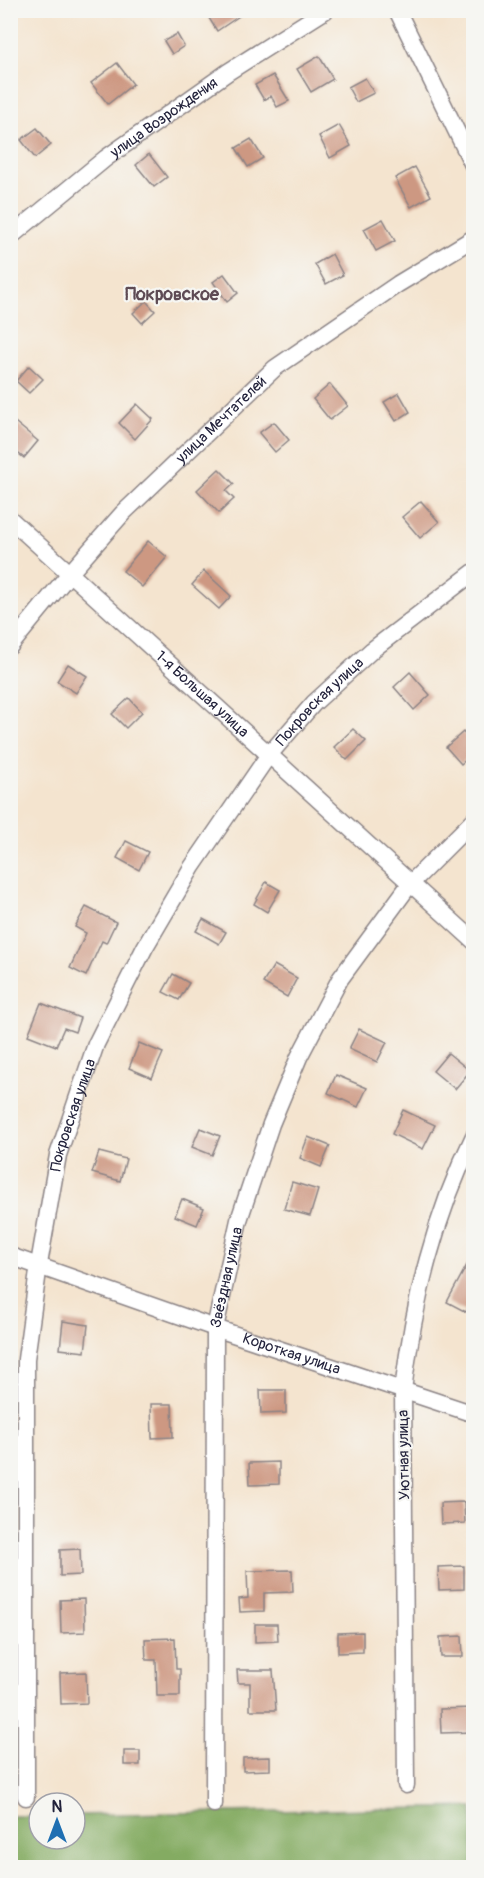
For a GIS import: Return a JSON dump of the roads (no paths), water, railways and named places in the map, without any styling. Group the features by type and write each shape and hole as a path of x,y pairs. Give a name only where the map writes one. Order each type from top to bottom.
{"street":[{"name":"улица Возрождения","path":"10,237 106,158 228,72 326,10"},
{"path":"397,10 474,167"},
{"name":"улица Мечтателей","path":"10,646 123,513 275,368 398,284 474,238"},
{"name":"1-я Большая улица","path":"10,519 474,941"},
{"name":"Покровская улица","path":"26,1797 26,1359 39,1264 58,1155 96,1044 145,947 192,867 268,756 314,703 372,650 474,572"},
{"name":"Звёздная улица","path":"214,1804 215,1328 239,1220 271,1124 299,1058 340,979 410,884 474,820"},
{"name":"Уютная улица","path":"406,1785 403,1390 409,1343 426,1261 444,1203 474,1136"},
{"name":"Короткая улица","path":"10,1256 39,1264 215,1328 474,1414"}],"district":[{"name":"Покровское","path":"172,294"}]}
